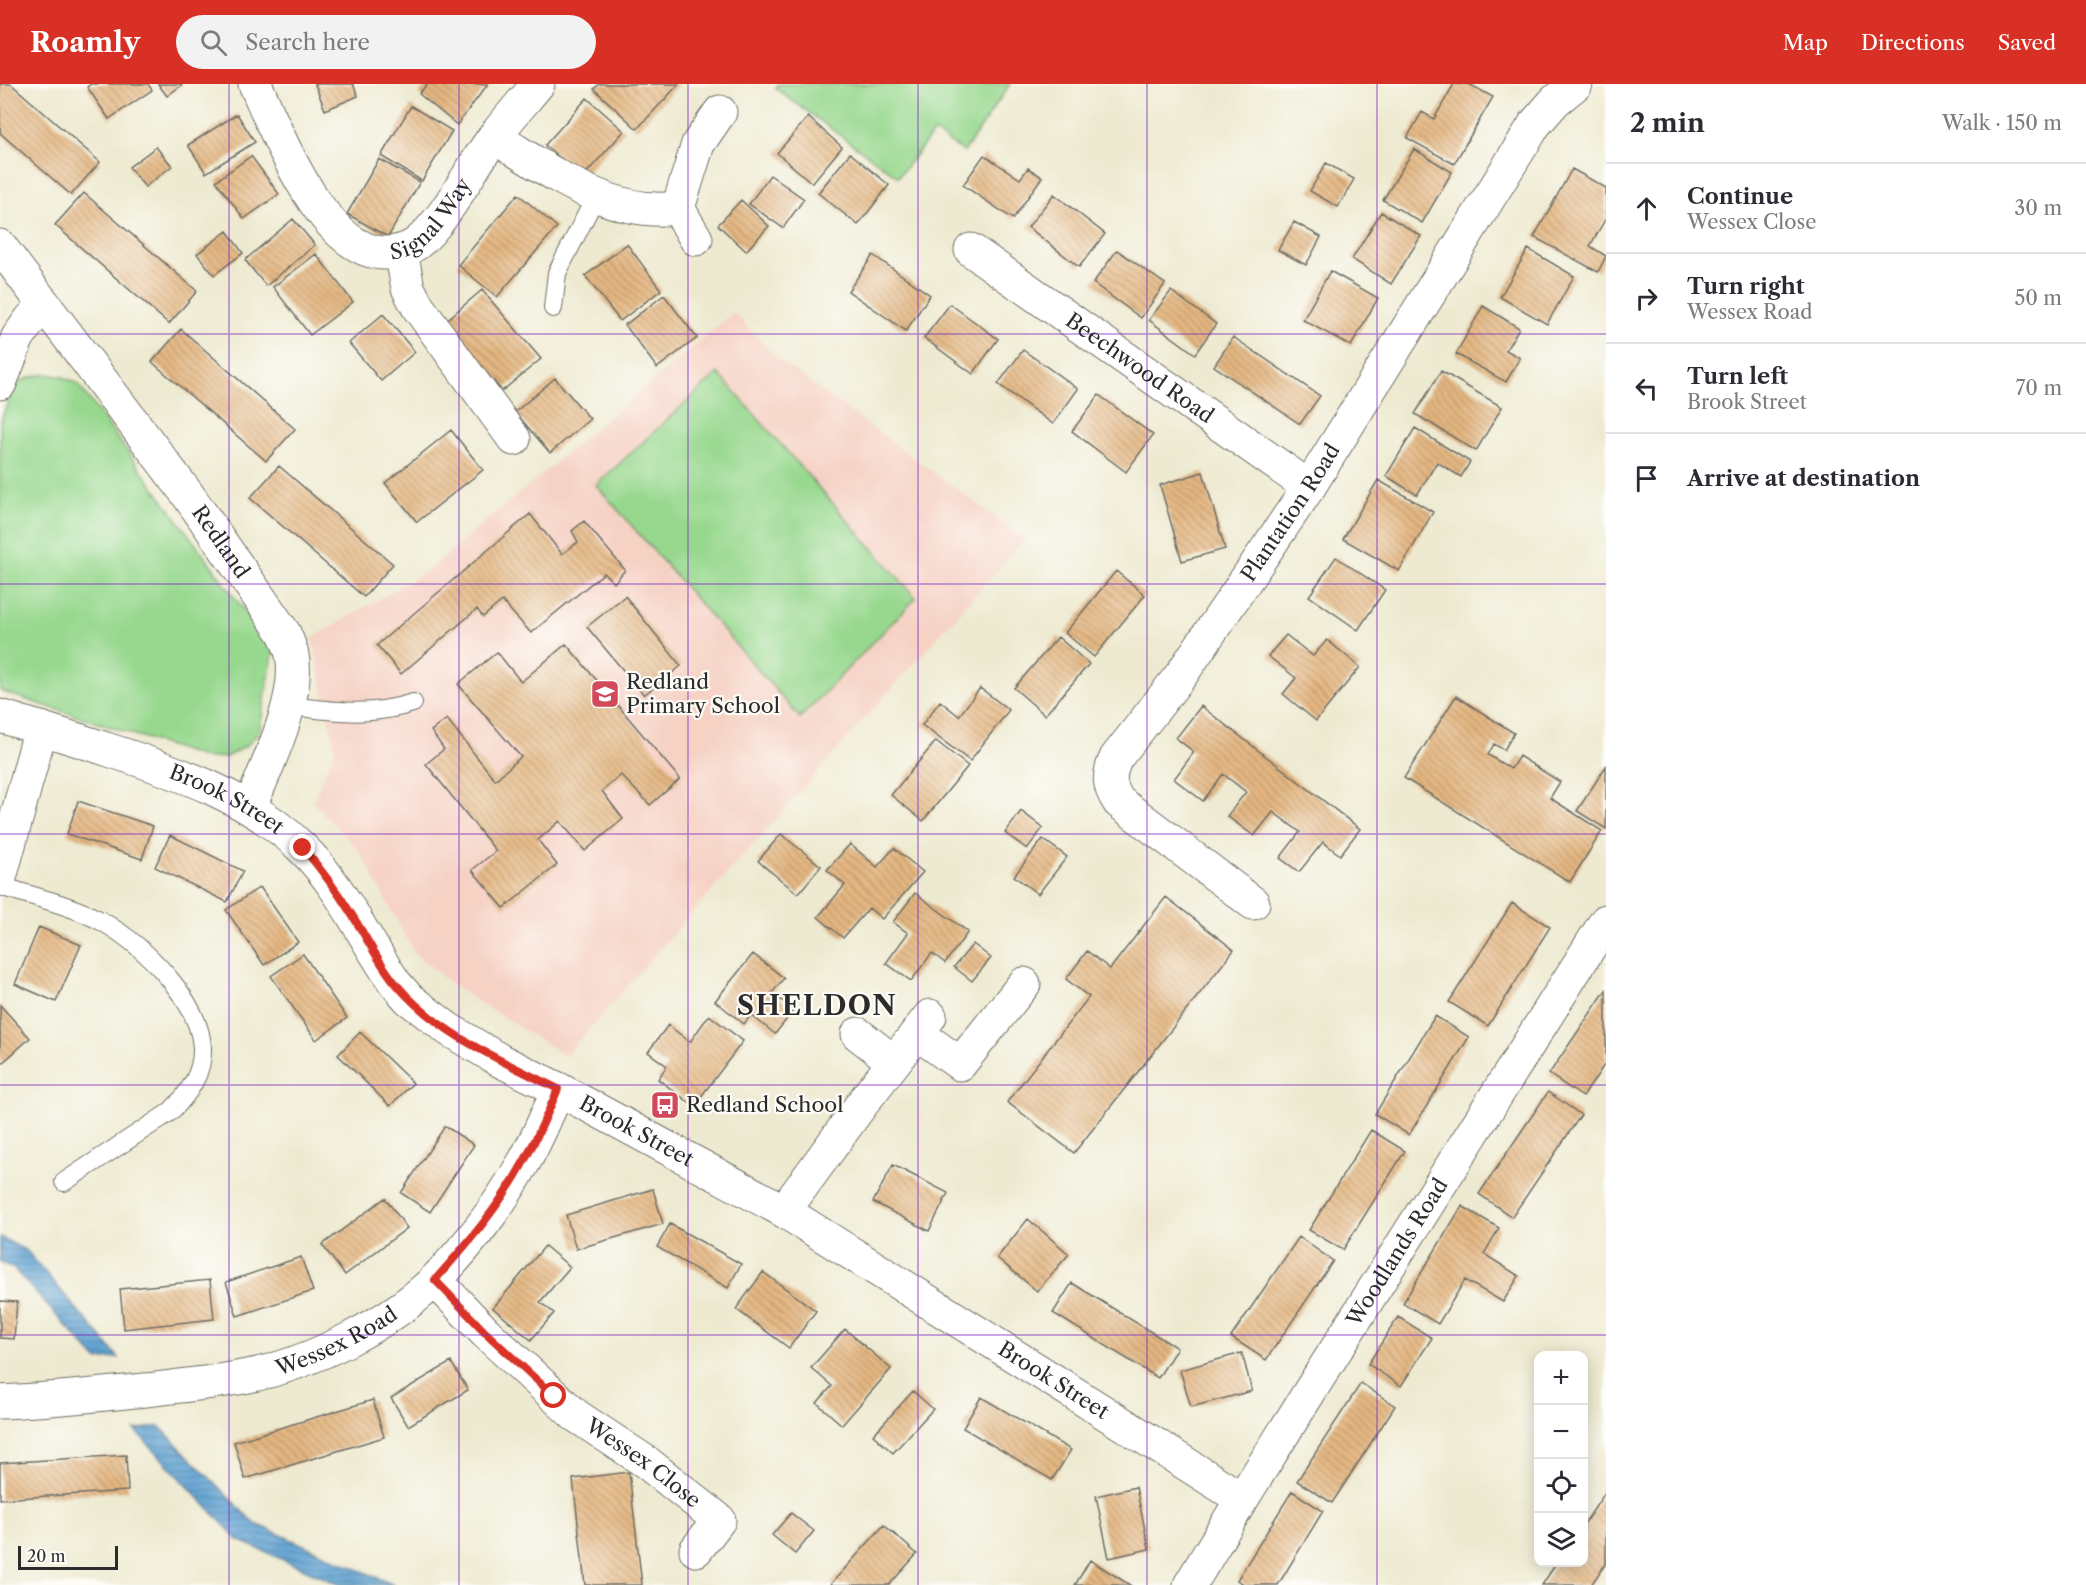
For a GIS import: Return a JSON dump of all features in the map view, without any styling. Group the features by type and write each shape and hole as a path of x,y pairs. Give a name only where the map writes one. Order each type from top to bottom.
{"street":[{"name":"Signal Way","path":"255,84 295,171 316,205 354,245 374,253 387,254 415,245 439,219 494,137 538,84"},
{"name":"Plantation Road","path":"1253,903 1119,802 1109,782 1111,770 1116,758 1181,675 1309,487 1535,124 1555,100 1576,84"},
{"path":"696,239 678,208 698,144 720,112"},
{"path":"494,137 571,183 613,201 640,209 658,211 678,208"},
{"name":"Redland","path":"0,246 188,495 284,633 293,665 289,706 250,807"},
{"name":"Beechwood Road","path":"971,250 1309,487"},
{"path":"401,251 408,288 418,307 514,439"},
{"path":"0,383 18,337 45,305"},
{"name":"Brook Street","path":"0,716 141,761 198,783 250,807 303,848 324,872 384,967 409,999 448,1029 501,1061 558,1089 784,1211 1242,1499"},
{"path":"0,878 41,728"},
{"name":"Woodlands Road","path":"1190,1585 1606,921"},
{"path":"784,1211 923,1025 960,1064 1024,984"},
{"path":"858,1034 894,1062"},
{"name":"Wessex Road","path":"0,1402 85,1397 249,1376 314,1355 365,1329 407,1302 435,1280 465,1245 516,1176 558,1089"},
{"name":"Wessex Close","path":"435,1280 486,1333 576,1415 646,1462 719,1520 696,1550"}],"lane":[{"path":"553,308 557,273 597,194"},
{"path":"289,706 360,712 386,711 413,703"},
{"path":"0,886 77,910 121,933 146,953 162,970 191,1011 199,1030 201,1059 193,1083 183,1100 170,1112 64,1182"}],"shaded area":[{"name":"Redland Primary School","path":"734,312 775,357 1025,539 565,1056 455,987 415,954 360,852 313,802 335,749 312,638 426,572"}],"green space":[{"path":"777,84 1010,84 964,152 934,132 898,177 776,89"},
{"path":"718,373 916,598 800,718 596,485"},
{"path":"47,374 77,383 272,648 273,654 259,732 246,746 226,757 206,758 0,691 0,422 16,383"}],"water":[{"path":"0,1237 27,1251 119,1358 97,1360 14,1269 0,1262"},
{"path":"159,1426 254,1523 394,1585 340,1585 238,1540 135,1430"}],"building":[{"path":"0,84 11,84 100,162 71,195 0,133"},
{"path":"91,84 148,84 152,90 109,119 87,87"},
{"path":"158,84 183,84 167,96"},
{"path":"315,84 353,84 358,96 325,110"},
{"path":"427,84 488,84 457,125 419,94"},
{"path":"599,84 679,84 637,129 594,89"},
{"path":"1454,84 1469,84 1493,97 1454,164 1407,138 1422,112 1434,119"},
{"path":"587,98 624,131 582,178 545,145"},
{"path":"411,106 452,131 422,181 381,156"},
{"path":"237,114 255,142 206,173 188,145"},
{"path":"808,117 842,147 812,183 777,153"},
{"path":"156,147 172,166 145,187 129,167"},
{"path":"1414,149 1452,172 1422,223 1383,200"},
{"path":"850,153 889,185 858,225 818,193"},
{"path":"984,155 1020,179 1028,168 1042,177 1013,219 963,185"},
{"path":"251,156 279,194 244,219 216,181"},
{"path":"379,159 420,182 388,237 347,214"},
{"path":"1326,163 1354,179 1338,207 1310,191"},
{"path":"1572,169 1606,188 1606,218 1590,246 1606,256 1598,272 1534,237"},
{"path":"770,175 804,199 783,228 749,204"},
{"path":"84,193 197,291 169,324 55,225"},
{"path":"518,194 557,227 497,297 458,265"},
{"path":"1054,194 1105,234 1079,267 1028,227"},
{"path":"741,200 769,226 746,251 718,225"},
{"path":"1381,212 1421,236 1391,284 1352,259"},
{"path":"293,219 315,245 266,286 245,260"},
{"path":"1294,222 1321,237 1306,265 1278,250"},
{"path":"227,231 243,253 214,275 197,254"},
{"path":"627,244 661,290 620,321 585,276"},
{"path":"1528,249 1574,276 1547,324 1500,297"},
{"path":"1117,250 1165,284 1141,318 1093,283"},
{"path":"316,254 353,302 310,335 273,287"},
{"path":"873,255 930,295 906,331 848,291"},
{"path":"1330,271 1378,298 1351,346 1303,320"},
{"path":"482,290 541,359 502,391 443,323"},
{"path":"1171,291 1216,324 1195,354 1149,320"},
{"path":"664,295 697,338 657,368 625,325"},
{"path":"950,304 998,339 973,374 924,338"},
{"path":"1483,306 1519,328 1506,350 1520,358 1506,382 1456,354"},
{"path":"383,314 415,352 381,381 349,343"},
{"path":"181,329 295,429 266,461 152,362"},
{"path":"1233,337 1320,396 1300,424 1214,366"},
{"path":"1023,350 1078,389 1053,424 998,384"},
{"path":"1441,371 1502,407 1476,451 1415,414"},
{"path":"555,378 590,419 550,453 515,412"},
{"path":"1099,395 1153,435 1126,472 1072,431"},
{"path":"1415,428 1470,462 1461,477 1437,462 1417,495 1386,476"},
{"path":"451,430 483,470 417,522 385,483"},
{"path":"279,466 393,564 364,597 250,498"},
{"path":"1203,472 1225,549 1182,561 1160,485"},
{"path":"1378,480 1433,512 1399,571 1343,539"},
{"path":"530,514 562,554 578,542 572,531 584,521 625,570 614,583 604,573 531,633 502,601 483,617 477,609 401,674 377,645"},
{"path":"1336,557 1385,590 1358,630 1309,596"},
{"path":"1116,571 1145,595 1094,657 1065,633"},
{"path":"625,596 681,666 644,695 587,627"},
{"path":"1286,635 1313,656 1327,640 1360,667 1316,721 1283,694 1296,678 1268,656"},
{"path":"1058,637 1089,664 1045,715 1014,688"},
{"path":"566,644 680,779 650,805 621,775 602,791 623,819 585,851 560,821 538,840 557,865 504,908 472,870 496,851 426,764 444,749 431,731 447,719 495,780 521,757 458,684 497,652 521,682"},
{"path":"980,688 1009,710 970,761 922,725 940,701 959,716"},
{"path":"1456,696 1514,733 1504,750 1494,744 1488,755 1511,769 1519,756 1560,782 1550,798 1602,831 1570,882 1404,778"},
{"path":"1201,706 1360,829 1340,855 1323,842 1299,872 1280,858 1300,832 1273,812 1254,836 1227,816 1246,792 1223,774 1203,801 1174,779 1194,752 1176,738"},
{"path":"936,741 968,766 923,821 891,795"},
{"path":"1606,766 1606,829 1577,811"},
{"path":"78,801 153,826 142,859 67,834"},
{"path":"1021,811 1043,828 1027,849 1005,833"},
{"path":"781,834 821,866 798,894 758,861"},
{"path":"170,835 243,871 227,902 155,867"},
{"path":"1043,839 1067,857 1038,894 1014,876"},
{"path":"850,844 877,867 894,848 923,872 882,919 869,908 843,938 818,917 845,885 827,870"},
{"path":"260,887 298,942 264,965 226,910"},
{"path":"915,893 968,932 945,963 932,953 911,981 886,963 908,933 893,922"},
{"path":"1166,897 1234,950 1074,1153 1007,1102 1089,997 1066,979 1087,951 1110,969"},
{"path":"1512,903 1550,927 1488,1026 1449,1002"},
{"path":"39,927 81,945 56,1002 15,984"},
{"path":"973,944 991,958 972,981 954,967"},
{"path":"303,954 347,1018 316,1040 271,976"},
{"path":"753,954 784,978 772,993 794,1010 775,1034 751,1015 744,1024 715,1001"},
{"path":"1606,990 1606,1062 1583,1097 1549,1074"},
{"path":"0,1005 30,1038 0,1065"},
{"path":"709,1015 743,1041 694,1106 658,1079 667,1066 648,1052 668,1025 690,1042"},
{"path":"1435,1016 1469,1037 1409,1135 1375,1114"},
{"path":"360,1032 413,1083 390,1106 338,1055"},
{"path":"1548,1092 1581,1115 1512,1217 1479,1194"},
{"path":"445,1126 474,1145 430,1212 401,1193"},
{"path":"1371,1130 1405,1151 1343,1250 1309,1230"},
{"path":"893,1165 948,1193 929,1231 873,1202"},
{"path":"653,1189 663,1224 576,1249 566,1215"},
{"path":"385,1198 407,1228 345,1275 322,1245"},
{"path":"1462,1206 1499,1228 1484,1254 1519,1276 1503,1302 1465,1280 1438,1324 1403,1303"},
{"path":"1028,1219 1069,1254 1037,1291 997,1258"},
{"path":"670,1224 741,1264 728,1288 657,1247"},
{"path":"1299,1237 1333,1261 1266,1360 1231,1337"},
{"path":"545,1246 570,1267 540,1302 554,1313 531,1340 493,1308"},
{"path":"301,1257 313,1291 237,1316 226,1282"},
{"path":"763,1272 816,1311 789,1348 736,1309"},
{"path":"210,1280 214,1319 124,1329 120,1289"},
{"path":"1072,1283 1177,1348 1158,1378 1053,1313"},
{"path":"0,1301 17,1302 14,1339 0,1338"},
{"path":"1398,1317 1432,1338 1401,1386 1368,1364"},
{"path":"845,1329 891,1369 842,1425 817,1403 832,1386 811,1368"},
{"path":"1242,1353 1252,1391 1191,1407 1180,1370"},
{"path":"451,1362 468,1390 408,1426 391,1398"},
{"path":"1361,1383 1395,1406 1332,1503 1297,1481"},
{"path":"913,1391 933,1409 893,1453 873,1435"},
{"path":"981,1397 1071,1450 1052,1480 963,1428"},
{"path":"373,1400 384,1437 245,1479 234,1442"},
{"path":"126,1455 128,1491 0,1499 0,1463"},
{"path":"629,1472 642,1585 585,1585 573,1479"},
{"path":"1136,1487 1149,1549 1109,1558 1096,1496"},
{"path":"1292,1491 1323,1511 1278,1585 1245,1585 1237,1580"},
{"path":"1606,1491 1606,1563 1591,1585 1542,1585 1554,1567 1588,1567 1588,1518"},
{"path":"791,1513 814,1531 795,1554 772,1535"},
{"path":"884,1525 917,1554 889,1585 830,1585"},
{"path":"1090,1560 1130,1585 1075,1585"}],"place":[{"name":"Redland Primary School","path":"605,694"},
{"name":"Redland School","path":"665,1105"}],"district":[{"name":"SHELDON","path":"817,1006"}],"route":[{"path":"303,848 324,872 384,967 409,999 448,1029 501,1061 558,1089 522,1166 496,1205 435,1280 486,1333 554,1396"}]}
